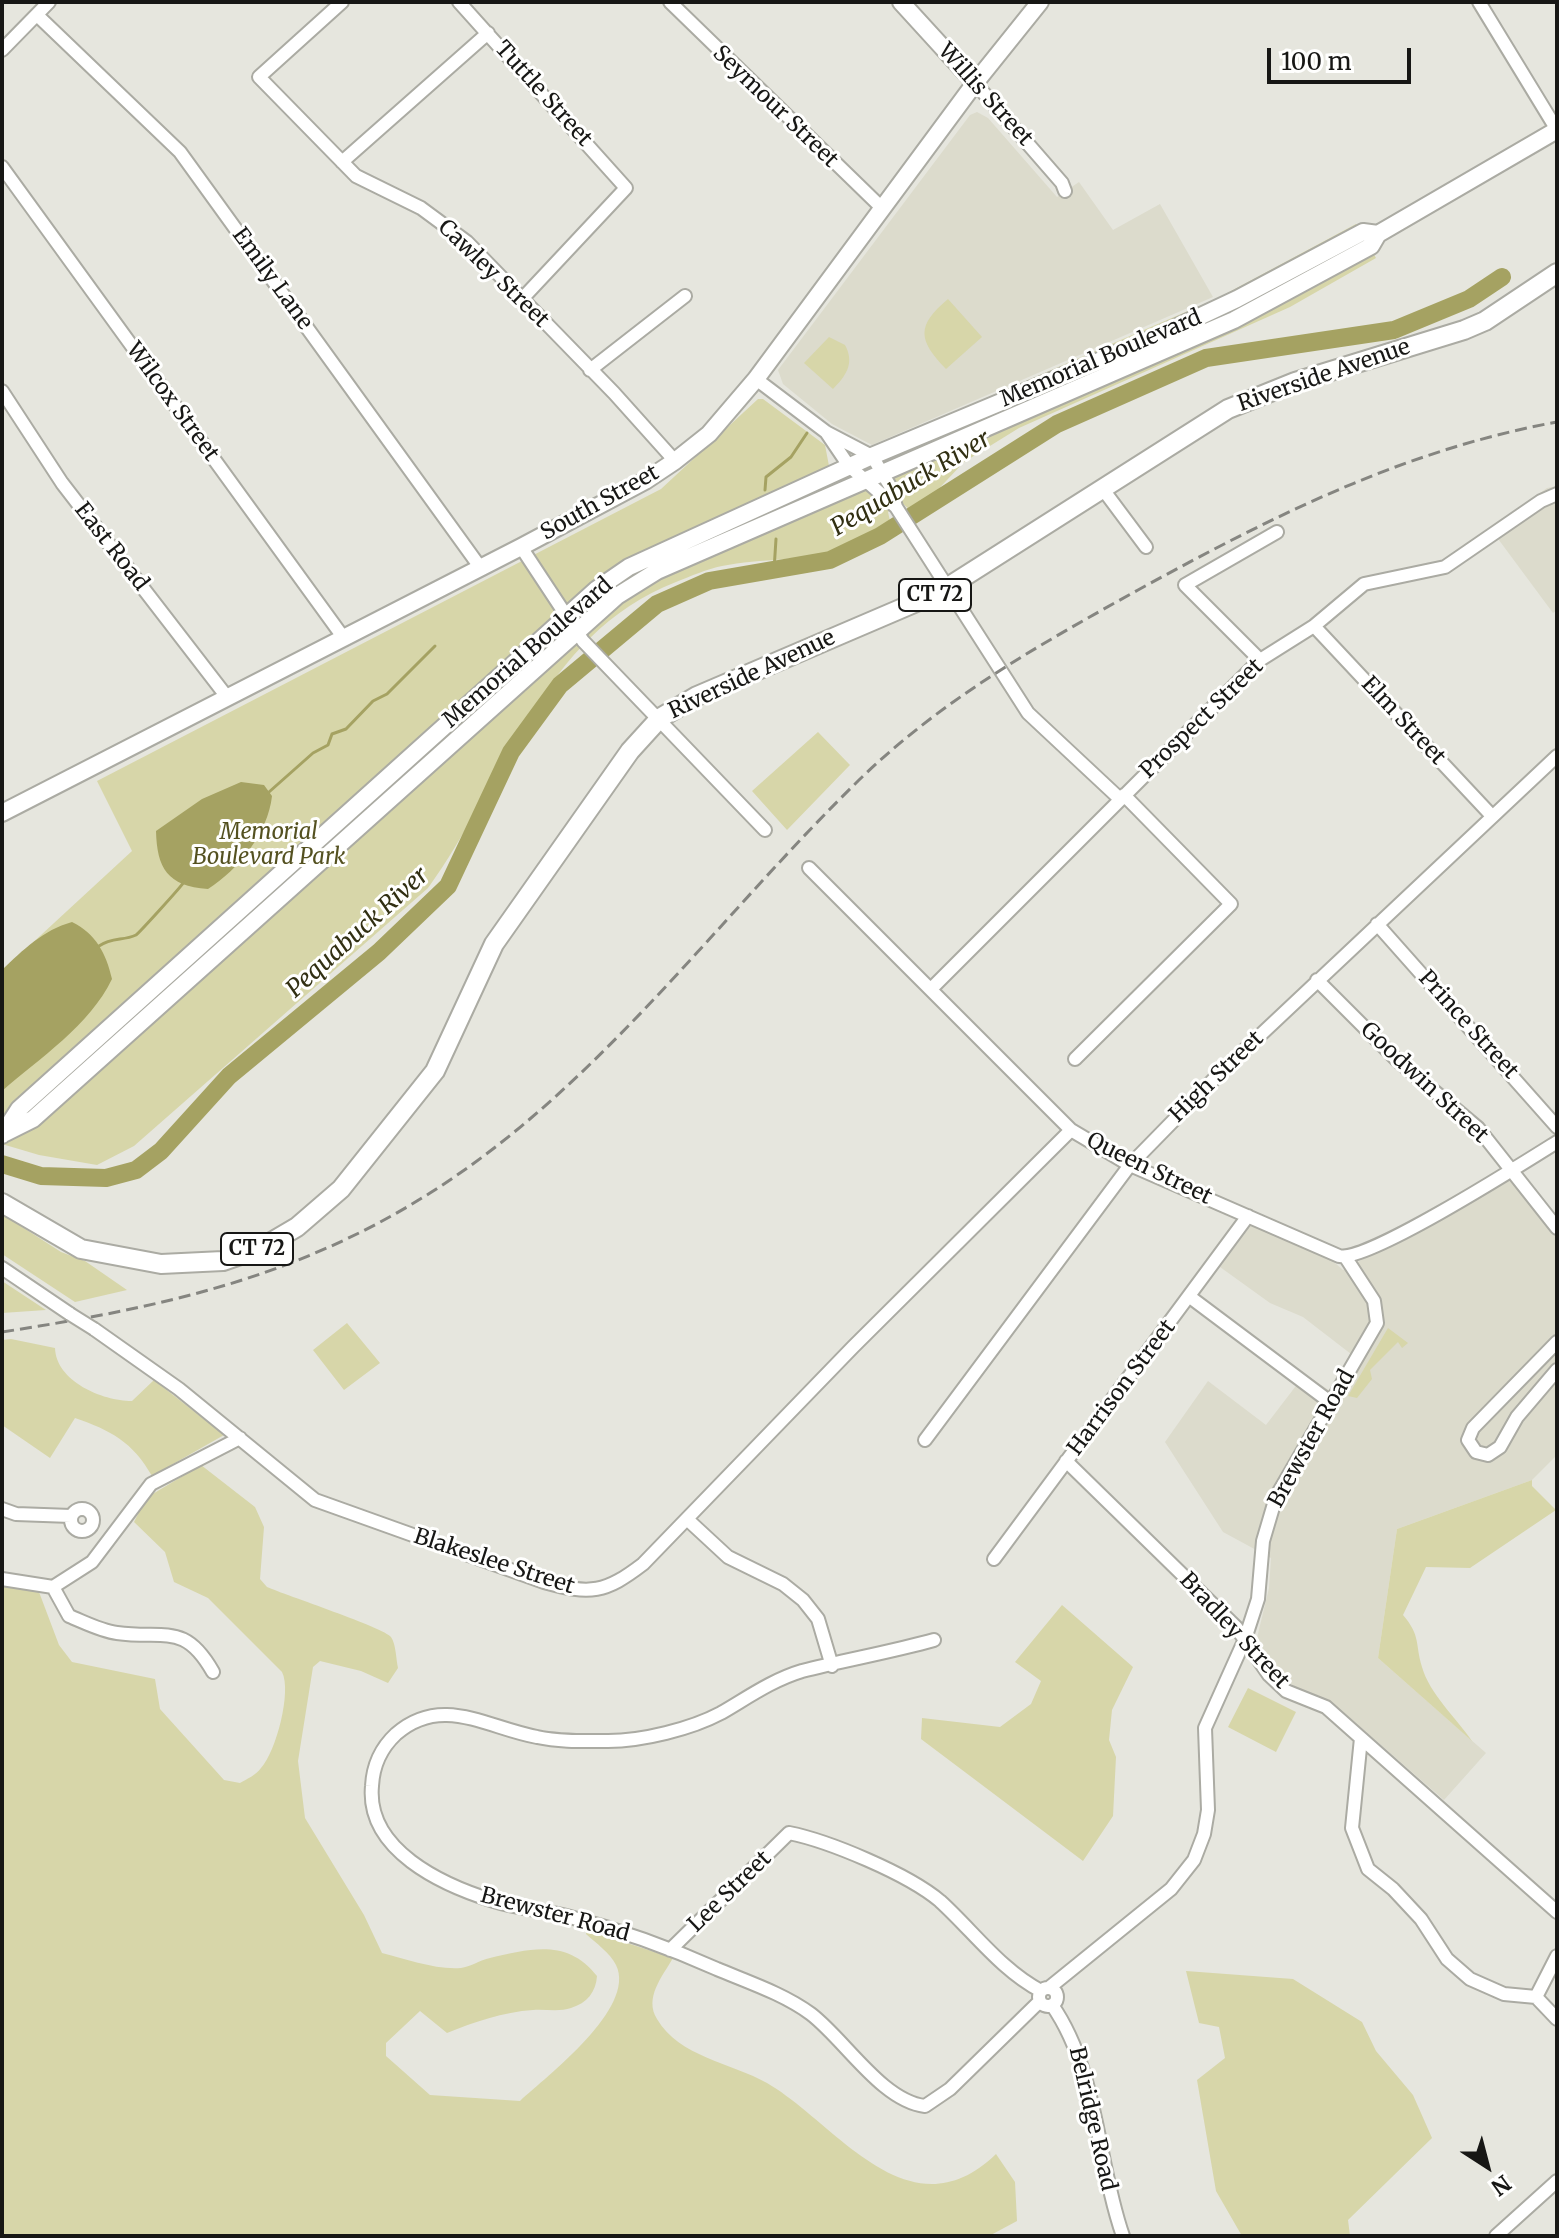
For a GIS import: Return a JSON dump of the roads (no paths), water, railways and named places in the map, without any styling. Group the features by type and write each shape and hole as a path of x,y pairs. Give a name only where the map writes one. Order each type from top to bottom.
{"highway":[{"name":"Riverside Avenue","path":"2,1203 81,1249 172,1265 213,1263 243,1255 305,1221 341,1189 435,1071 494,944 630,751 660,718 697,696 949,587 1228,409 1333,369 1459,332 1485,321 1557,273"}],"main road":[{"name":"Willis Street","path":"901,2 975,83"},
{"name":"South Street","path":"2,813 521,547 645,481 675,461 709,434 756,379 975,83 1040,2"},
{"name":"Memorial Boulevard","path":"3,1135 33,1119 582,638 617,596 657,571 1234,320 1371,246 1378,234 1557,130"},
{"name":"Memorial Boulevard","path":"3,1135 19,1109 597,589 651,555 872,456 1152,339 1237,299 1363,232 1378,234"}],"street":[{"path":"2,50 49,2"},
{"name":"Cawley Street","path":"342,2 259,77 356,176 421,208 453,231 522,299 675,461"},
{"name":"Tuttle Street","path":"459,2 626,188 522,299"},
{"name":"Seymour Street","path":"670,2 883,209"},
{"path":"1479,2 1557,130"},
{"name":"Emily Lane","path":"37,15 180,152 480,567"},
{"path":"342,162 488,33"},
{"name":"Willis Street","path":"975,83 1062,183 1065,191"},
{"name":"Wilcox Street","path":"2,167 343,637"},
{"path":"590,370 685,296"},
{"path":"756,379 826,432 872,456 884,474 896,507 1028,713 1122,797 1231,904 1075,1059"},
{"name":"East Road","path":"2,391 62,483 227,697"},
{"path":"826,432 849,466 896,507"},
{"path":"1102,488 1146,547"},
{"name":"Prospect Street","path":"932,988 1260,660 1314,626 1364,584 1445,567 1541,501 1557,494"},
{"path":"1260,660 1185,585 1277,532"},
{"path":"521,547 582,638 765,830"},
{"name":"Elm Street","path":"1314,626 1492,816"},
{"name":"High Street","path":"925,1440 1130,1165 1317,980 1557,756"},
{"name":"Queen Street","path":"809,868 1071,1130 1130,1165 1346,1258"},
{"name":"Prince Street","path":"1377,924 1557,1127"},
{"name":"Goodwin Street","path":"1317,980 1397,1060 1478,1128 1557,1228"},
{"name":"Blakeslee Street","path":"2,1268 153,1369 301,1489 329,1506 576,1591 598,1591 617,1584 688,1520 853,1347 1071,1130"},
{"path":"1346,1258 1422,1222 1557,1142"},
{"name":"Harrison Street","path":"994,1559 1248,1216"},
{"name":"Brewster Road","path":"934,1640 789,1677 718,1715 679,1728 613,1741 538,1738 465,1716 443,1713 419,1719 396,1735 380,1753 373,1773 371,1795 375,1817 384,1835 405,1857 447,1882 495,1901 569,1916 670,1950 810,2013 893,2094 909,2104 925,2106 950,2089 1046,1996 1171,1889 1194,1860 1204,1834 1208,1810 1205,1728 1245,1639 1258,1599 1263,1541 1276,1497 1374,1331 1378,1316 1374,1301 1346,1258"},
{"path":"1190,1297 1330,1402"},
{"path":"1557,1342 1473,1428 1468,1440 1476,1452 1488,1455 1500,1447 1517,1417 1557,1370"},
{"path":"2,1579 53,1587 92,1562 151,1484 240,1438"},
{"name":"Bradley Street","path":"1066,1461 1245,1639 1269,1675 1286,1691 1326,1707 1557,1912"},
{"path":"2,1509 16,1514 71,1516 77,1510 85,1509 92,1515 93,1523 111,1534"},
{"path":"688,1520 728,1557 783,1584 803,1600 818,1619 832,1666"},
{"path":"53,1587 69,1616 115,1633 165,1633 183,1638 202,1653 213,1672"},
{"path":"1361,1738 1352,1828 1368,1869 1393,1889 1421,1919 1447,1959 1470,1979 1504,1994 1536,1997 1557,2019"},
{"name":"Belridge Road","path":"789,1833 809,1837 903,1877 936,1899 1018,1978 1046,1996 1074,2040 1111,2201 1123,2236"},
{"name":"Lee Street","path":"670,1950 789,1833"},
{"path":"1536,1997 1557,1956"},
{"path":"1496,2236 1557,2181"}],"waterway":[{"name":"Pequabuck River","path":"2,1164 41,1176 106,1178 136,1170 161,1151 229,1076 379,952 448,886 511,752 560,685 657,604 709,581 830,560 880,536 1057,424 1206,358 1394,330 1469,299 1502,277"},
{"path":"765,490 766,477 791,457 807,433"},
{"path":"774,570 776,539"},
{"path":"269,792 313,753 328,745 332,734 346,729 373,701 387,694 435,646"},
{"path":"99,946 136,935 184,882"}],"railway":[{"path":"2,1332 116,1312 224,1286 328,1248 379,1223 491,1151 548,1103 654,1000 856,783 921,726 990,677 1188,563 1341,489 1446,450 1557,422"}],"park label":[{"name":"Memorial Boulevard Park","path":"269,846"}]}
